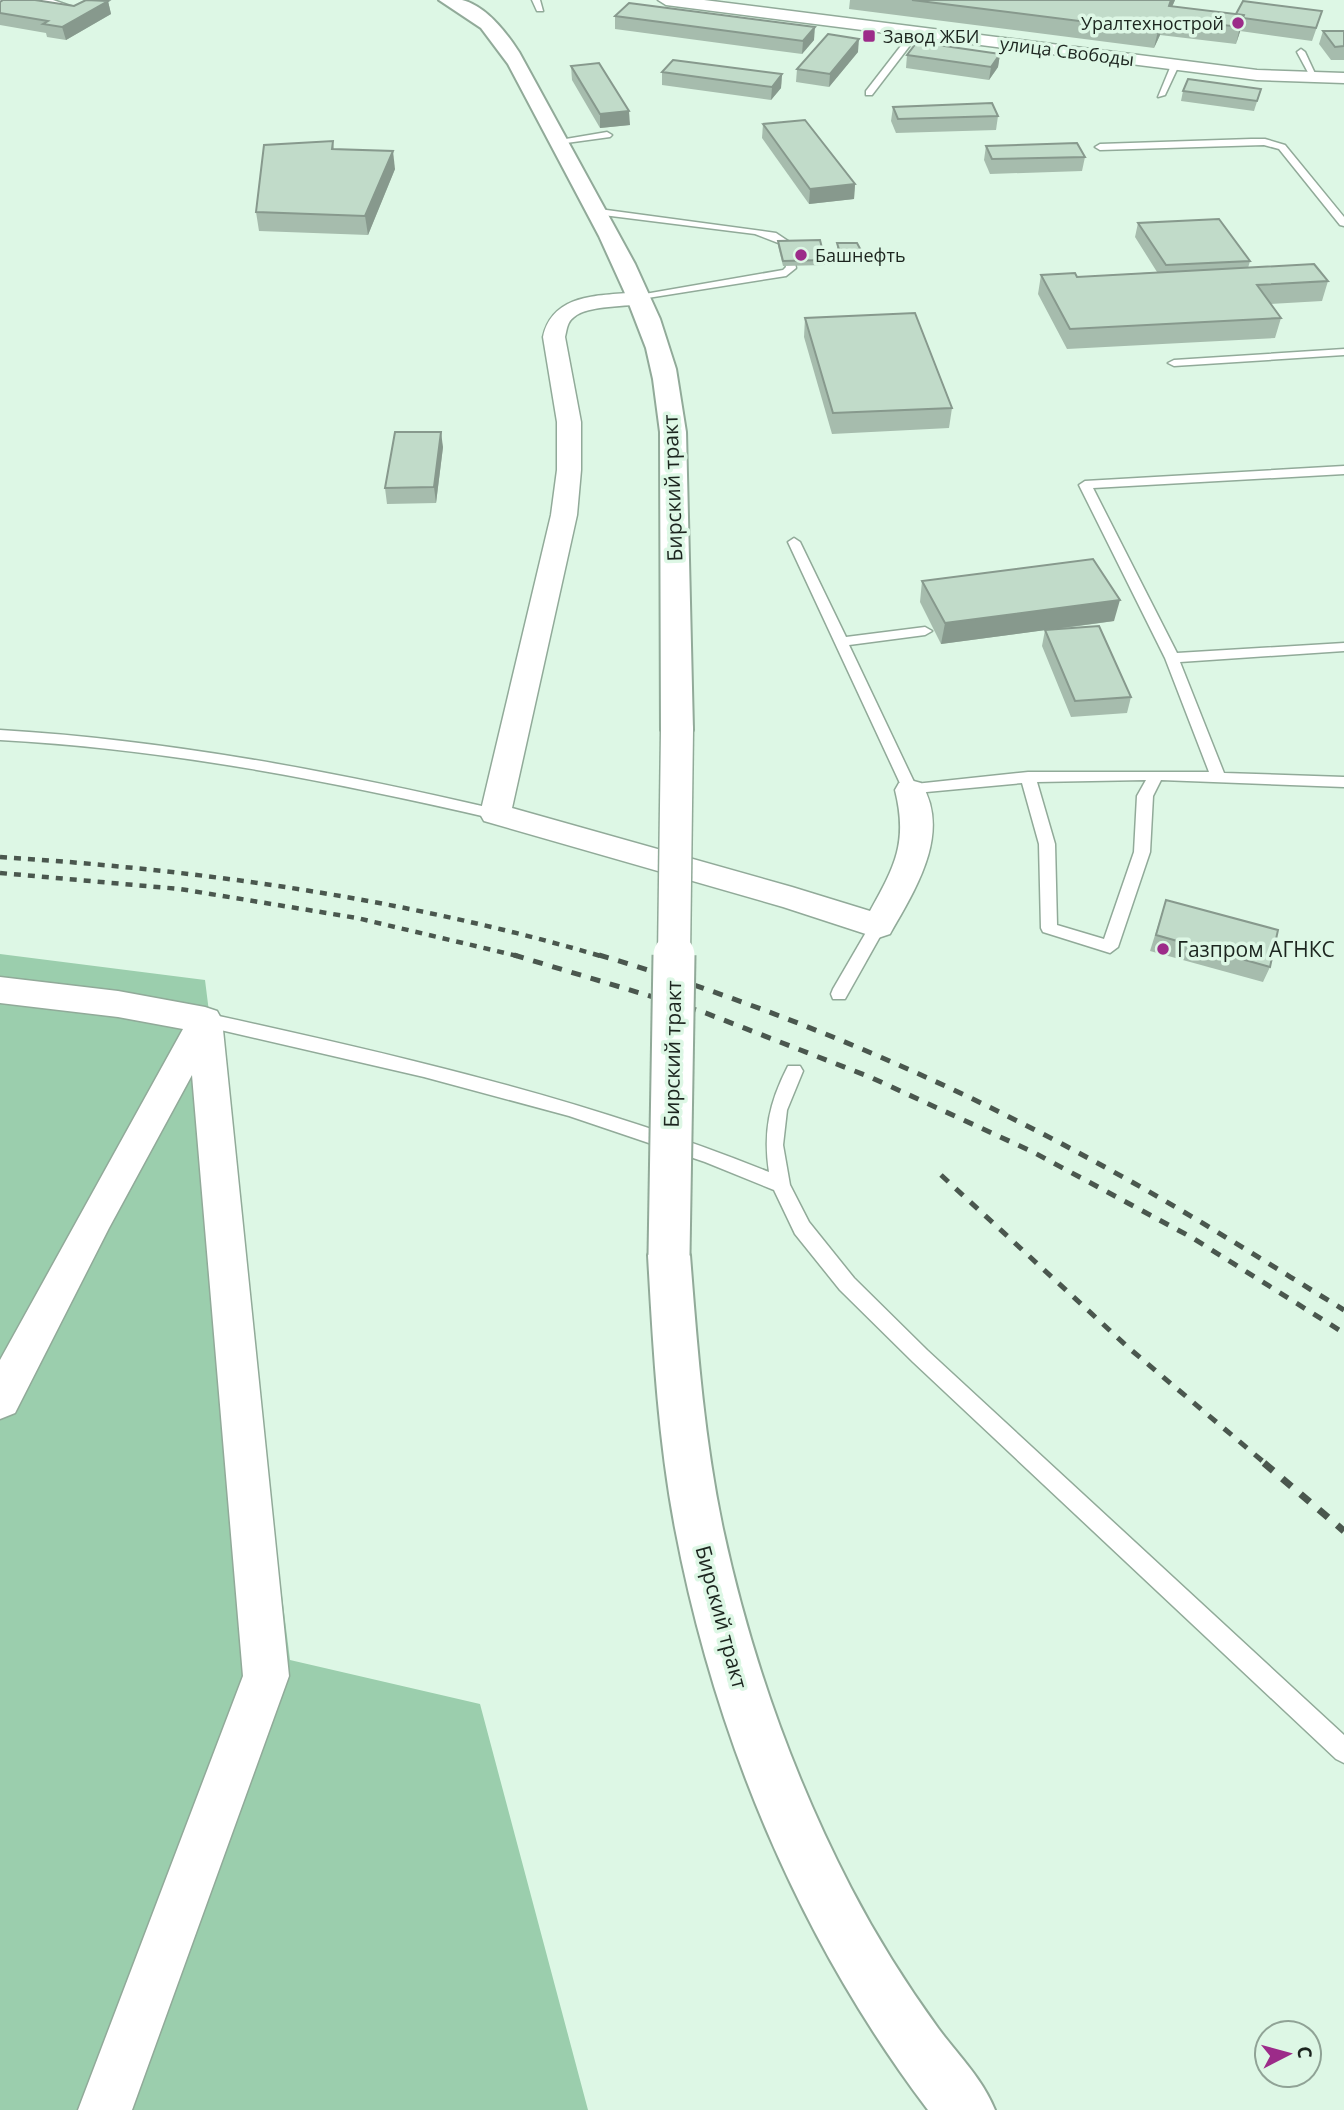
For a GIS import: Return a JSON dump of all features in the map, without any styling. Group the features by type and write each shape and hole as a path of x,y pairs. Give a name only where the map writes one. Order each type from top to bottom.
{"main road":[{"name":"Бирский тракт","path":"448,0 477,16 491,28 511,55 599,212 639,298 659,350 673,432 677,730 669,1255 684,1427 699,1529 723,1628 758,1746 817,1876 866,1969 931,2069 965,2110"}],"street":[{"name":"улица Свободы","path":"678,1 742,5 917,32 1282,78 1344,78"},
{"path":"639,298 584,305 567,311 556,323 554,337 569,422 569,470 564,514 495,814 792,898 878,926 904,877 912,851 917,819 910,790"},
{"path":"0,990 118,1004 205,1020"},
{"path":"0,1401 96,1217 205,1020"},
{"path":"105,2110 265,1676 205,1020"}],"lane":[{"path":"44,0 79,11"},
{"path":"869,93 917,32"},
{"path":"1301,52 1315,78"},
{"path":"1161,95 1175,65"},
{"path":"559,141 607,135"},
{"path":"1100,147 1251,142 1276,144 1282,147 1344,223"},
{"path":"599,212 755,230 772,234 786,243 791,268 786,272 639,298"},
{"path":"1174,363 1344,352"},
{"path":"1218,776 1172,658 1085,485 1344,470"},
{"path":"794,542 910,790 1028,777 1156,775 1344,782"},
{"path":"843,642 925,631"},
{"path":"1172,658 1344,647"},
{"path":"0,735 149,746 244,760 380,787 495,814"},
{"path":"1028,777 1047,845 1049,929 1110,947 1142,852 1146,796 1156,775"},
{"path":"839,994 878,926"},
{"path":"205,1020 307,1042 518,1096 688,1147 781,1185"},
{"path":"794,1071 778,1110 774,1145 781,1185 802,1228 847,1284 930,1365 1344,1751"}],"green space":[{"path":"0,954 205,980 290,1660 480,1704 588,2110 0,2110"}],"building":[{"path":"35,0 74,6 86,0 108,1 62,27 43,24 48,21 0,13 0,2"},
{"path":"912,0 1171,0 1169,6 1244,15 1240,27 1163,18 1158,31"},
{"path":"1243,1 1322,11 1316,28 1243,18 1244,15 1236,14"},
{"path":"629,3 815,27 803,41 615,16"},
{"path":"1323,31 1344,31 1344,46 1335,47"},
{"path":"828,34 859,39 830,74 797,69"},
{"path":"917,42 1000,54 991,67 907,55"},
{"path":"673,60 782,74 772,87 662,72"},
{"path":"599,63 629,111 600,114 571,66"},
{"path":"1188,79 1261,89 1257,101 1183,91"},
{"path":"992,103 998,116 898,119 893,107"},
{"path":"805,120 855,184 810,189 763,124"},
{"path":"333,141 332,149 393,151 365,216 256,212 264,145"},
{"path":"1077,143 1085,157 992,159 986,146"},
{"path":"1219,219 1250,261 1166,265 1138,223"},
{"path":"820,240 825,260 783,261 778,241"},
{"path":"837,243 857,243 864,256 841,256"},
{"path":"1314,264 1328,281 1257,285 1281,318 1070,329 1041,275 1075,273 1077,277"},
{"path":"915,313 952,408 833,413 805,318"},
{"path":"395,432 441,432 434,487 385,488"},
{"path":"1093,559 1120,600 945,623 922,581"},
{"path":"1099,626 1131,697 1075,701 1045,630"},
{"path":"1166,900 1278,930 1270,967 1156,935"}],"railway":[{"path":"0,857 153,870 305,890 456,919 604,957"},
{"path":"0,873 180,889 357,918 516,956"},
{"path":"599,955 796,1022 988,1107 1141,1187 1344,1310"},
{"path":"516,956 522,957"},
{"path":"516,956 703,1012 870,1077 1033,1152 1191,1237 1344,1333"},
{"path":"941,1175 1130,1349 1266,1464"},
{"path":"1264,1463 1344,1531"}],"place":[{"name":"Уралтехнострой","path":"1238,23"},
{"name":"Завод ЖБИ","path":"869,36"},
{"name":"Башнефть","path":"801,255"},
{"name":"Газпром АГНКС","path":"1163,949"}]}
